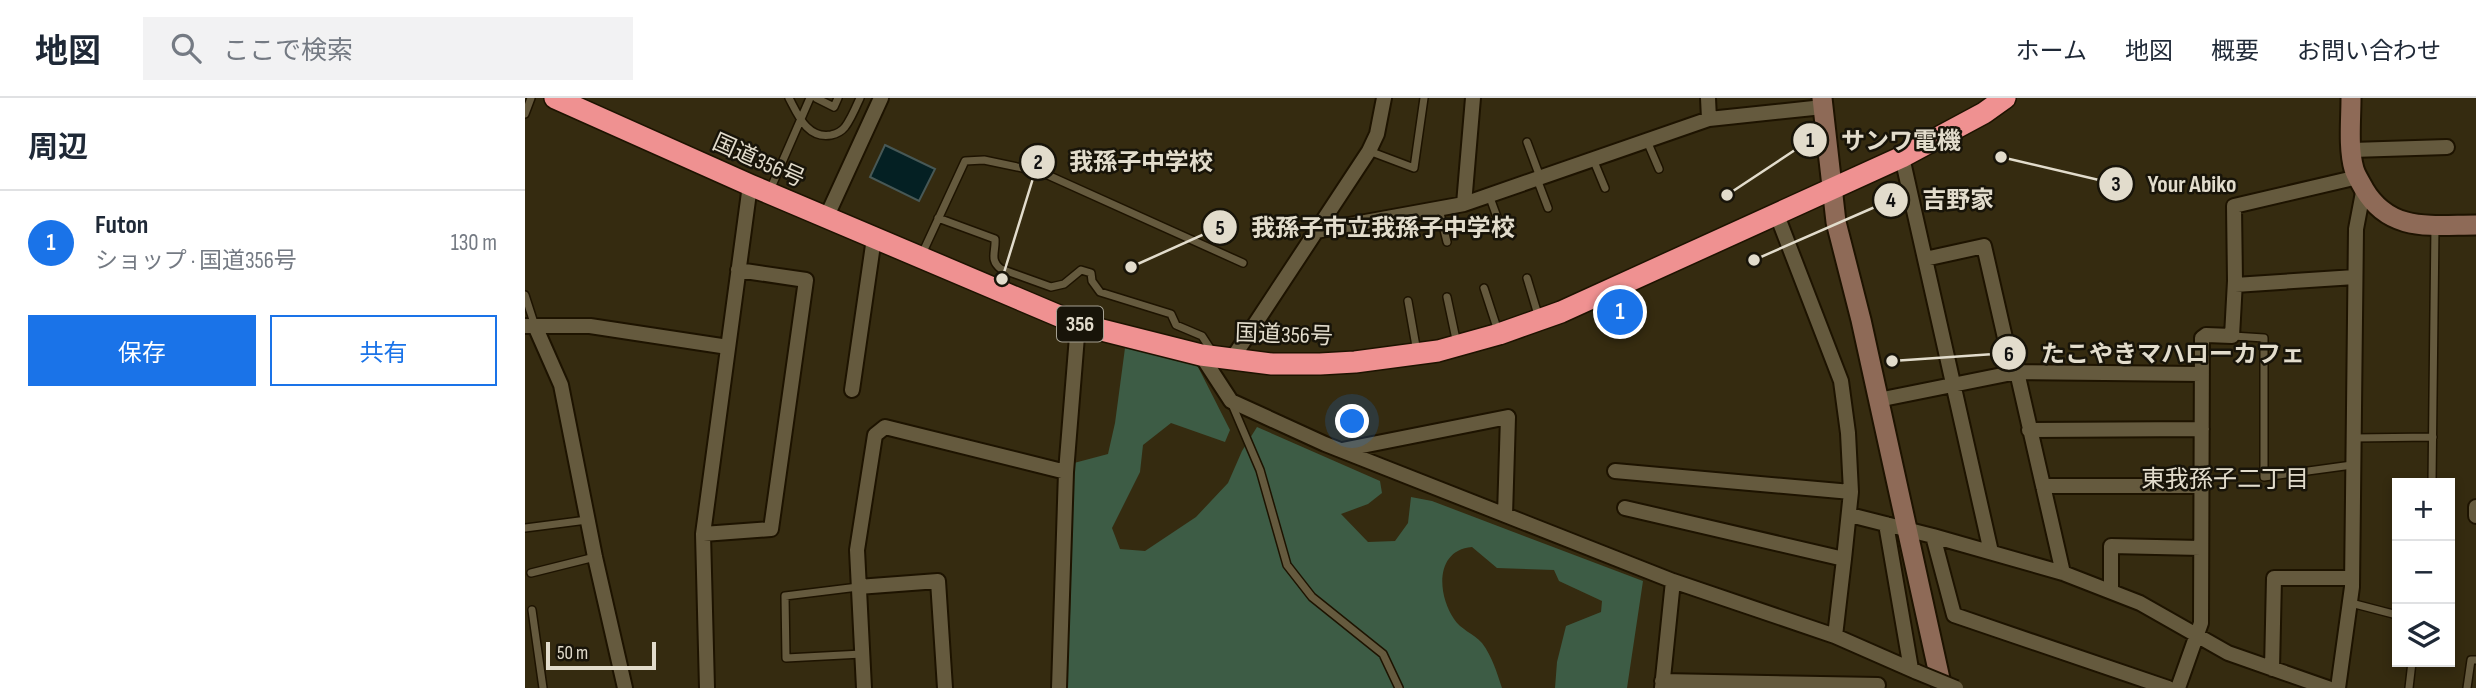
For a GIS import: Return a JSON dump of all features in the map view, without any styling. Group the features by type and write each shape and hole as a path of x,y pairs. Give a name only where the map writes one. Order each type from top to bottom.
{"highway":[{"name":"国道356号","path":"555,98 826,218 1078,324 1216,357 1272,364 1320,364 1417,355 1458,346 1540,320 1902,157 2005,98"}],"street":[{"path":"826,218 881,98"},
{"path":"1384,98 1377,134 1369,151 1316,231 1216,357 1231,401 1341,450 1505,515 1673,581 1835,636 1956,688"},
{"path":"1464,204 1473,98"},
{"path":"1708,98 1710,119"},
{"path":"2351,98 2354,170 2381,211 2397,221 2476,225"},
{"path":"1316,231 1464,204 1710,119 1823,102 1836,222 1942,688"},
{"path":"2352,150 2447,147"},
{"path":"1902,157 1991,552"},
{"path":"2338,688 2351,603 2355,229 2361,182"},
{"path":"2178,688 2201,623 2201,338 2206,335 2232,336 2235,285 2234,205 2361,182"},
{"path":"707,688 703,534 738,270 759,189"},
{"path":"1777,215 1842,381 1851,492 1835,636"},
{"path":"852,390 874,238"},
{"path":"1925,259 1984,246 2063,573"},
{"path":"703,534 771,529 806,280 738,270"},
{"path":"2235,285 2355,277"},
{"path":"1059,688 1066,472 1078,324"},
{"path":"625,688 587,520 561,385 530,326 590,326 728,347"},
{"path":"1878,400 2015,373 2202,374"},
{"path":"1341,450 1507,417 1505,515"},
{"path":"864,688 857,550 875,435 885,427 1066,472"},
{"path":"2029,430 2201,429"},
{"path":"1615,471 1851,492"},
{"path":"2043,486 2201,486"},
{"path":"2476,507 2476,516"},
{"path":"1625,508 1845,559"},
{"path":"1850,515 2063,573 2140,603 2228,653 2328,688"},
{"path":"1886,524 1914,671"},
{"path":"1933,536 1954,615 2168,688"},
{"path":"2111,591 2111,546 2201,548"},
{"path":"2272,669 2274,578 2351,578"},
{"path":"859,587 938,581 945,688"},
{"path":"1673,581 1662,684 1878,684 1877,688"}],"lane":[{"path":"525,114 531,98"},
{"path":"789,98 803,124 816,134 832,135 846,126 860,98"},
{"path":"759,189 813,98 834,107 838,98"},
{"path":"1369,151 1414,169 1424,98"},
{"path":"1647,141 1659,169"},
{"path":"1527,142 1548,208"},
{"path":"1593,159 1605,188"},
{"path":"920,257 965,161 984,160 1041,172 1243,263"},
{"path":"1489,195 1501,228"},
{"path":"1439,209 1447,242"},
{"path":"939,218 995,239 993,258 1001,269 1051,287 1065,284 1081,270 1091,273 1092,281 1100,292 1171,313 1176,325 1202,336 1216,357"},
{"path":"2432,478 2435,225"},
{"path":"1527,278 1540,320"},
{"path":"1484,288 1499,334"},
{"path":"525,295 530,326"},
{"path":"1447,297 1458,346"},
{"path":"1408,301 1417,355"},
{"path":"2232,336 2264,338 2264,477 2352,465"},
{"path":"1231,401 1260,470 1287,565 1312,597 1383,654 1399,688"},
{"path":"2354,438 2433,437"},
{"path":"525,528 587,520"},
{"path":"531,573 595,557"},
{"path":"859,587 785,596 786,658 862,654"},
{"path":"2351,603 2392,614"},
{"path":"532,610 543,688"},
{"path":"2467,688 2471,660 2476,660"},
{"path":"2409,688 2411,667"}],"green space":[{"path":"1125,348 1196,363 1230,430 1225,442 1171,423 1143,445 1140,472 1112,528 1120,549 1145,551 1196,517 1228,483 1242,451 1257,427 1380,481 1382,493 1368,504 1341,514 1368,542 1395,541 1408,523 1411,497 1432,501 1643,581 1627,688 1555,688 1557,662 1566,626 1601,612 1602,601 1559,581 1554,570 1497,568 1472,547 1451,556 1446,565 1442,586 1444,598 1457,623 1486,648 1502,688 1066,688 1074,463 1108,454"}],"water":[{"path":"885,145 935,169 919,201 870,177"}],"place":[{"name":"Your Abiko","path":"2001,157"},
{"name":"サンワ電機","path":"1727,195"},
{"name":"吉野家","path":"1754,260"},
{"name":"我孫子市立我孫子中学校","path":"1131,267"},
{"name":"我孫子中学校","path":"1002,279"},
{"name":"Futon","path":"1620,312"},
{"name":"たこやきマハローカフェ","path":"1892,361"}],"district":[{"name":"東我孫子二丁目","path":"2225,479"}]}
